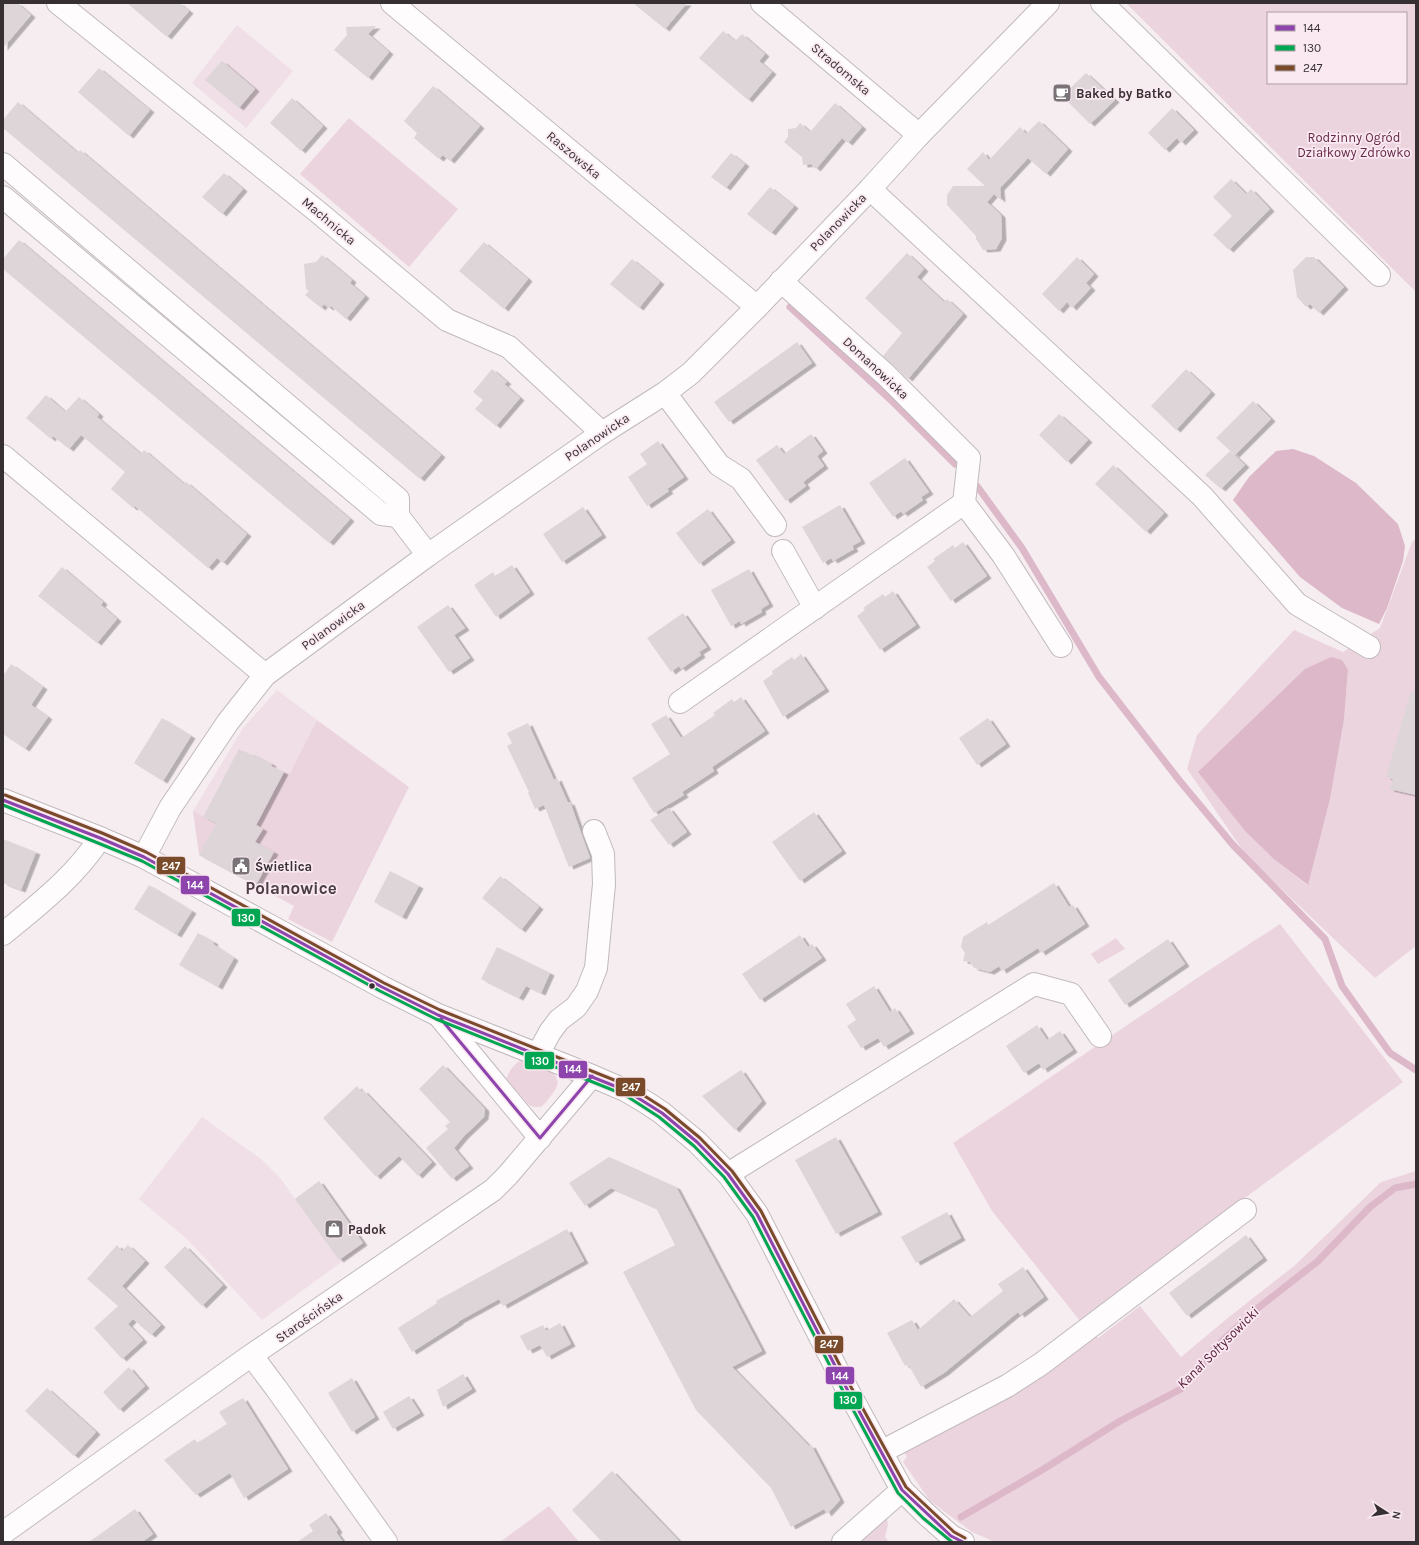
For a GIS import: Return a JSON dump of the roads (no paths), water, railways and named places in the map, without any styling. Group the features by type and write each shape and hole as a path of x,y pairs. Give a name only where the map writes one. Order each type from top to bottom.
{"street":[{"name":"Machnicka","path":"58,3 318,212 448,320 509,347 602,432"},
{"name":"Raszowska","path":"392,3 757,307"},
{"name":"Stradomska","path":"762,3 919,135"},
{"name":"Polanowicka","path":"144,857 170,808 228,722 265,675 428,555 602,432 664,393 691,373 757,307 919,135 1048,3"},
{"path":"1102,3 1379,275"},
{"path":"3,164 398,499 398,516 428,555"},
{"path":"870,188 1202,496 1297,604 1369,647"},
{"path":"3,197 381,514 398,516"},
{"name":"Domanowicka","path":"781,281 886,375 969,458 964,503"},
{"path":"664,393 719,465 741,479 776,525"},
{"path":"3,456 265,675"},
{"path":"680,702 964,503 1003,554 1061,646"},
{"path":"782,552 815,608"},
{"path":"3,800 144,857 382,987 438,1015 628,1091 657,1110 697,1142 728,1174 757,1214 847,1389 902,1490 951,1536 964,1542"},
{"path":"538,1054 550,1032 559,1020 576,1007 584,996 596,968 604,884 603,854 594,831"},
{"path":"3,934 49,896 89,854 100,838"},
{"path":"728,1174 1034,984 1071,994 1100,1036"},
{"path":"438,1015 540,1138"},
{"name":"Starościńska","path":"3,1533 252,1356 492,1190 508,1175 592,1076"},
{"path":"881,1452 1007,1386 1036,1368 1245,1210"},
{"path":"252,1356 386,1542"},
{"path":"843,1542 902,1490"}],"waterway":[{"path":"790,307 894,403 955,464"},
{"path":"977,486 1022,548 1099,677 1179,780 1233,845 1325,939 1342,986 1390,1053 1416,1070"},
{"name":"Kanał Sołtysowicki","path":"961,1517 1042,1470 1120,1421 1181,1389 1222,1341 1258,1308 1318,1261 1370,1207 1395,1188 1416,1184"}],"place":[{"name":"Baked by Batko","path":"1062,93"},
{"name":"Świetlica","path":"241,866"},
{"name":"Padok","path":"334,1229"}],"district":[{"name":"Polanowice","path":"291,888"}],"park label":[{"name":"Rodzinny Ogród Działkowy Zdrówko","path":"1354,144"}]}
